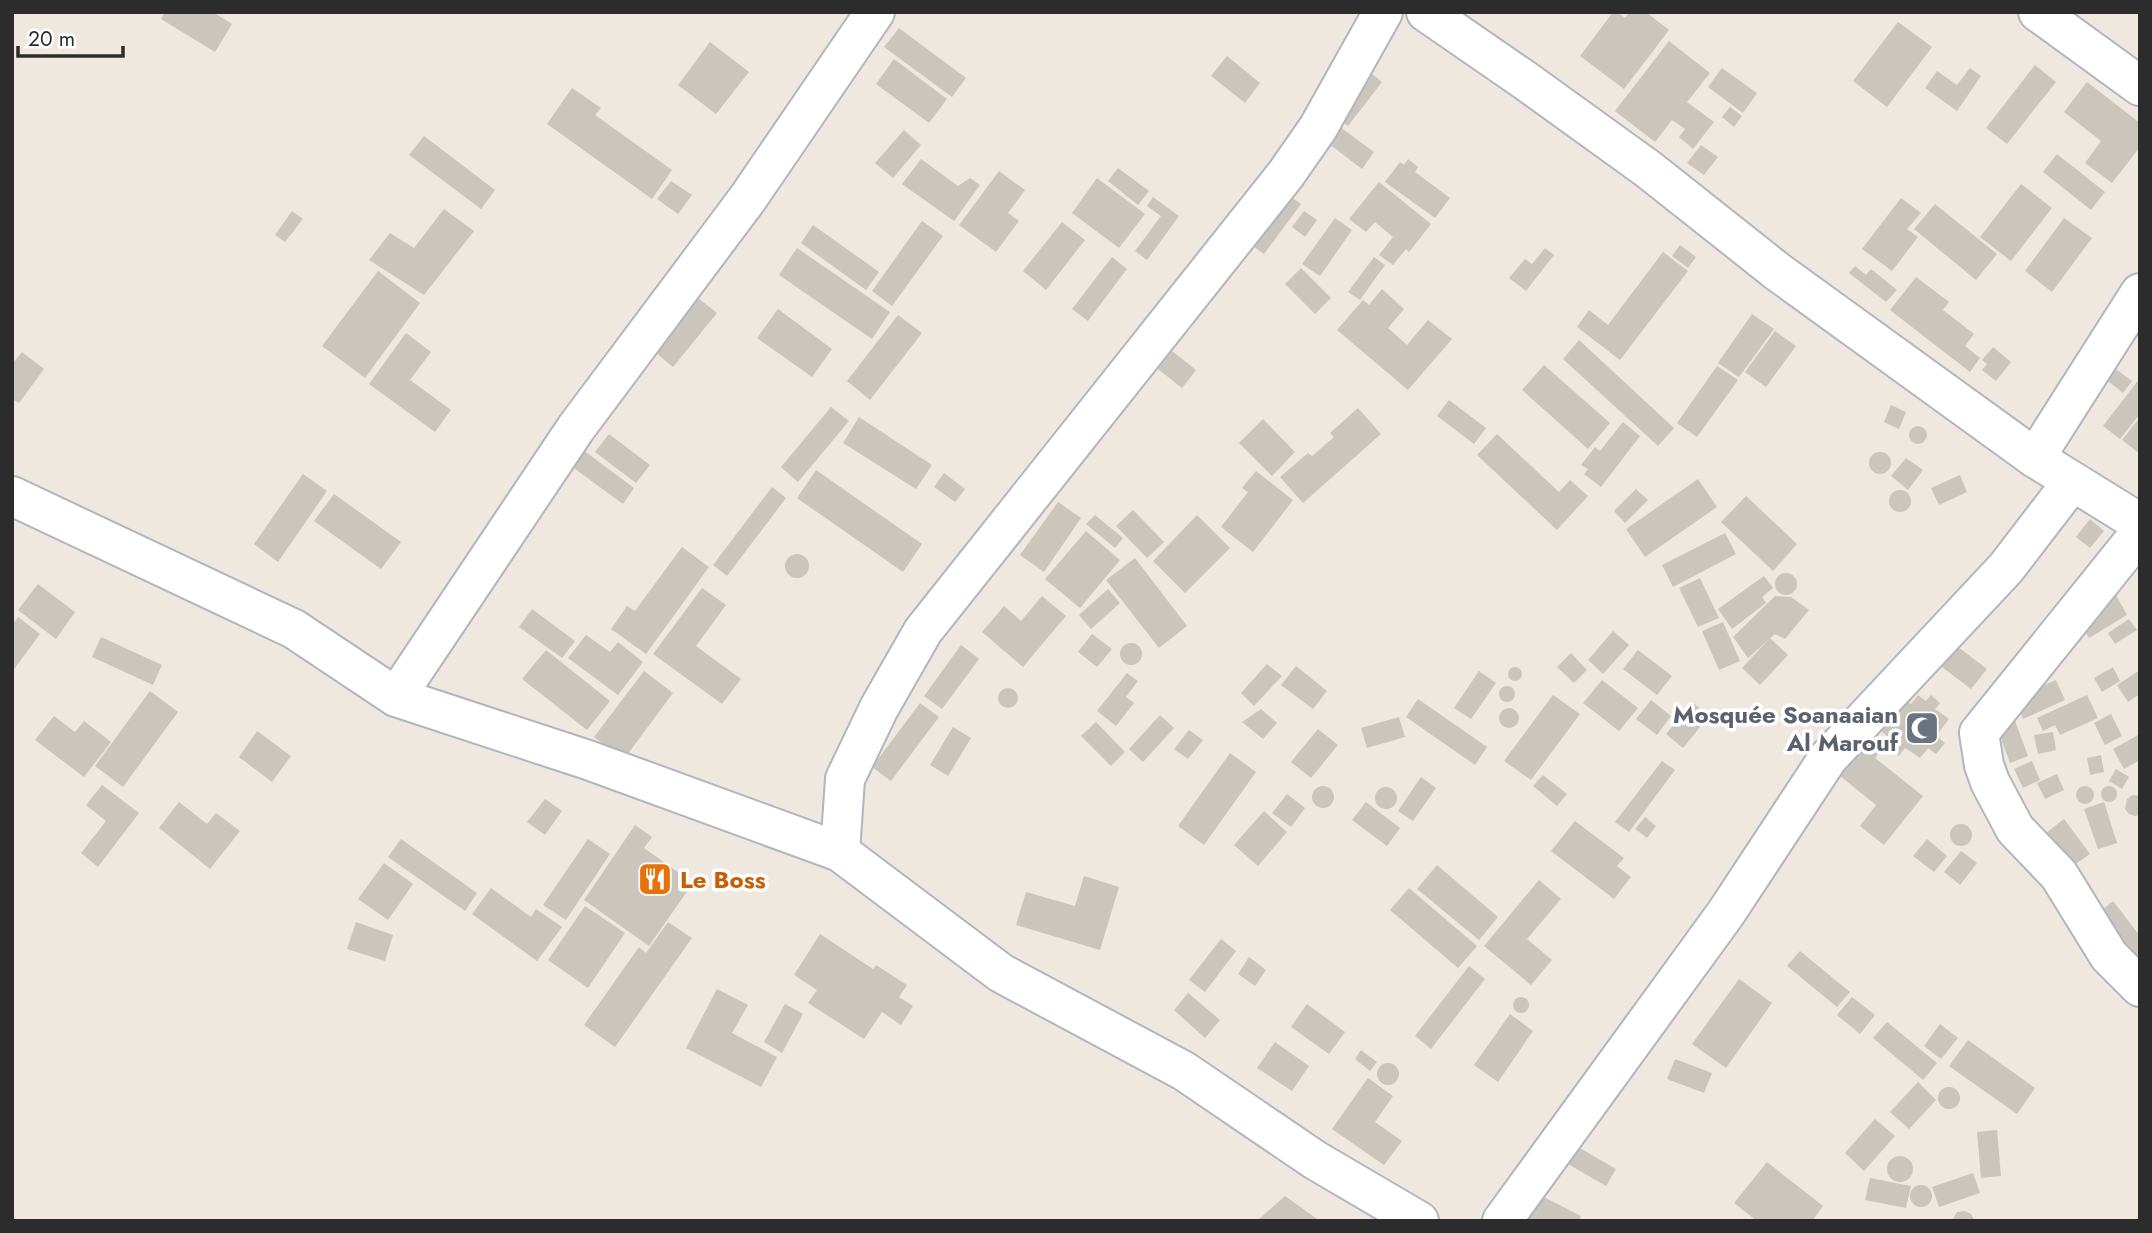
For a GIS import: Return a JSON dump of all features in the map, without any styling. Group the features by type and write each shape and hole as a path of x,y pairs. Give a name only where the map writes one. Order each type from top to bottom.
{"street":[{"path":"396,697 576,428 748,198 875,12"},
{"path":"840,852 845,779 878,708 923,631 1286,174 1318,128 1383,12"},
{"path":"1426,12 1648,169 1778,272 2035,458 2140,523"},
{"path":"2038,12 2140,86"},
{"path":"2035,458 2140,293"},
{"path":"1502,1221 1726,913 1828,758 2006,568 2072,482"},
{"path":"12,496 294,629 396,697 588,761 840,852 1002,972 1184,1071 1315,1160 1419,1221"},
{"path":"2140,533 1979,733 1984,765 1990,782 2015,829 2059,875 2109,956 2140,987"}],"building":[{"path":"165,12 213,12 232,24 215,52 161,19"},
{"path":"1613,12 1625,18 1630,12 1646,12 1669,30 1624,89 1580,56"},
{"path":"1898,22 1932,47 1887,107 1853,81"},
{"path":"899,28 966,78 952,97 884,47"},
{"path":"1669,41 1710,73 1687,102 1714,122 1693,149 1679,137 1685,129 1672,120 1655,142 1615,111"},
{"path":"710,42 749,72 716,114 678,85"},
{"path":"1227,56 1260,83 1245,103 1211,76"},
{"path":"894,59 947,99 929,123 876,84"},
{"path":"2035,65 2056,82 2007,144 1986,128"},
{"path":"1722,68 1757,93 1743,113 1708,87"},
{"path":"1970,68 1981,76 1957,111 1925,88 1937,71 1957,85"},
{"path":"1366,69 1382,82 1348,126 1331,113"},
{"path":"2087,82 2140,123 2140,147 2112,183 2085,163 2101,141 2064,112"},
{"path":"572,88 601,108 595,115 672,170 652,199 547,124"},
{"path":"1730,107 1742,116 1734,127 1722,117"},
{"path":"1332,121 1374,152 1362,169 1320,137"},
{"path":"904,130 921,145 893,178 875,163"},
{"path":"424,136 495,190 481,209 409,155"},
{"path":"1701,145 1718,157 1704,175 1687,163"},
{"path":"2057,154 2105,192 2091,210 2043,172"},
{"path":"921,159 958,186 970,178 980,185 954,221 902,184"},
{"path":"1408,159 1418,167 1415,172 1450,198 1435,218 1385,182 1400,162 1404,165"},
{"path":"1118,168 1149,191 1138,205 1108,181"},
{"path":"999,171 1025,190 1008,213 1019,221 996,252 959,225"},
{"path":"1097,178 1145,214 1119,248 1072,213"},
{"path":"671,181 692,195 678,214 657,199"},
{"path":"1379,182 1431,224 1409,252 1406,249 1393,265 1379,255 1393,237 1375,222 1366,232 1349,219"},
{"path":"2021,184 2052,208 2011,261 1980,237"},
{"path":"1280,189 1301,204 1264,254 1243,239"},
{"path":"1153,197 1179,216 1147,260 1135,251 1161,216 1147,206"},
{"path":"1901,198 1921,213 1907,229 1918,237 1892,271 1862,249"},
{"path":"1935,204 1997,254 1976,280 1914,229"},
{"path":"444,209 474,231 424,295 369,260 390,233 414,248"},
{"path":"292,211 303,219 285,242 275,235"},
{"path":"1304,211 1317,220 1305,237 1292,227"},
{"path":"1335,218 1352,230 1320,276 1302,264"},
{"path":"2064,218 2092,238 2052,292 2025,271"},
{"path":"922,221 943,236 892,306 872,291"},
{"path":"1062,222 1085,240 1046,290 1023,271"},
{"path":"813,225 879,272 866,290 801,243"},
{"path":"1680,245 1696,257 1688,268 1672,256"},
{"path":"797,248 890,312 872,339 779,275"},
{"path":"1545,248 1554,255 1526,291 1509,278 1525,259 1532,264"},
{"path":"1663,252 1688,271 1620,360 1577,327 1589,310 1608,325"},
{"path":"1112,257 1127,269 1088,321 1072,309"},
{"path":"1374,257 1385,265 1360,300 1348,292"},
{"path":"1855,266 1866,275 1871,269 1897,290 1886,302 1849,273"},
{"path":"1301,268 1331,298 1315,314 1285,284"},
{"path":"378,271 420,303 365,378 322,346"},
{"path":"1916,277 1949,302 1943,310 1974,334 1965,346 1980,358 1970,372 1890,310"},
{"path":"1382,289 1404,309 1388,328 1407,345 1428,320 1452,339 1408,390 1337,330 1363,300 1369,305"},
{"path":"698,298 717,313 673,367 655,352"},
{"path":"778,309 832,349 812,377 757,338"},
{"path":"1752,314 1774,329 1739,377 1718,363"},
{"path":"898,315 922,333 870,400 847,381"},
{"path":"1775,331 1796,346 1766,387 1745,372"},
{"path":"406,333 431,352 410,380 451,410 435,432 369,384"},
{"path":"1579,340 1674,428 1658,446 1563,359"},
{"path":"1993,347 2011,362 1996,381 1982,370 1987,364 1982,360"},
{"path":"1172,351 1196,370 1182,388 1158,369"},
{"path":"22,352 44,369 19,403 12,399 12,364"},
{"path":"1544,365 1610,423 1588,449 1522,390"},
{"path":"1717,366 1738,380 1697,437 1677,423"},
{"path":"2113,367 2132,381 2123,393 2104,378"},
{"path":"2140,378 2140,414 2120,439 2103,426"},
{"path":"1449,400 1486,428 1474,444 1437,416"},
{"path":"1891,405 1906,412 1899,429 1884,422"},
{"path":"831,407 849,421 798,482 781,467"},
{"path":"1358,408 1381,434 1303,503 1280,477 1308,453 1312,456 1334,437 1330,433"},
{"path":"859,417 932,465 916,489 843,443"},
{"path":"1263,419 1295,452 1272,476 1239,443"},
{"path":"2137,421 2140,423 2140,454 2122,440"},
{"path":"1623,422 1640,436 1601,487 1584,474 1588,469 1581,465 1595,447 1600,451"},
{"path":"1918,426 1924,429 1927,435 1924,441 1918,444 1912,441 1909,435 1912,429"},
{"path":"609,434 650,465 636,483 595,452"},
{"path":"1497,434 1559,492 1570,480 1588,496 1557,530 1477,455"},
{"path":"583,450 634,488 623,504 571,466"},
{"path":"1880,452 1890,459 1891,463 1884,473 1880,474 1870,467 1869,463 1876,453"},
{"path":"1906,458 1923,470 1908,490 1891,476"},
{"path":"816,470 922,544 903,572 797,498"},
{"path":"1256,471 1293,500 1253,552 1221,527 1248,492 1242,488"},
{"path":"944,473 965,489 955,502 934,487"},
{"path":"303,474 327,491 278,562 254,544"},
{"path":"1960,475 1967,492 1939,505 1931,488"},
{"path":"1698,479 1717,507 1645,557 1626,529"},
{"path":"772,487 786,498 727,576 713,565"},
{"path":"1636,489 1648,500 1625,523 1614,511"},
{"path":"1900,490 1908,493 1911,501 1908,509 1900,512 1892,509 1889,501 1892,493"},
{"path":"334,494 401,542 381,569 314,521"},
{"path":"1746,496 1797,544 1773,571 1721,522"},
{"path":"1058,502 1081,518 1044,572 1020,555"},
{"path":"1133,510 1164,542 1147,558 1116,526"},
{"path":"1095,515 1123,538 1115,548 1086,524"},
{"path":"1197,515 1230,548 1185,593 1153,561"},
{"path":"2090,519 2104,531 2090,548 2076,537"},
{"path":"1086,531 1120,560 1080,608 1045,579"},
{"path":"1725,533 1736,554 1673,587 1662,565"},
{"path":"682,547 709,567 646,654 611,629 627,606 635,611"},
{"path":"797,554 805,558 809,566 805,574 797,578 789,574 785,566 789,558"},
{"path":"1135,558 1187,626 1159,648 1106,580"},
{"path":"1782,573 1790,573 1797,580 1797,588 1790,595 1782,595 1775,588 1775,580"},
{"path":"1764,576 1773,588 1762,597 1766,603 1732,629 1718,609"},
{"path":"1700,578 1719,618 1698,627 1679,588"},
{"path":"38,584 75,612 56,639 18,610"},
{"path":"702,588 726,605 696,646 741,679 722,704 653,654"},
{"path":"1108,589 1120,603 1091,629 1079,615"},
{"path":"2116,595 2127,615 2089,638 2077,618"},
{"path":"1042,596 1066,616 1023,667 982,632 1004,606 1021,621"},
{"path":"1775,596 1791,597 1809,610 1785,639 1775,634 1748,658 1733,637"},
{"path":"532,609 575,641 562,658 519,627"},
{"path":"18,617 40,634 12,672 12,625"},
{"path":"2129,619 2137,630 2115,644 2108,633"},
{"path":"1723,622 1740,661 1719,670 1702,631"},
{"path":"1613,631 1629,645 1603,674 1588,660"},
{"path":"1092,634 1112,649 1097,667 1078,652"},
{"path":"586,635 610,652 618,642 643,662 618,695 568,658"},
{"path":"101,637 162,665 153,685 92,657"},
{"path":"1770,638 1788,655 1760,685 1742,668"},
{"path":"1131,643 1139,646 1142,654 1139,662 1131,665 1123,662 1120,654 1123,646"},
{"path":"961,645 979,659 942,709 924,696"},
{"path":"1958,647 1987,669 1971,689 1942,667"},
{"path":"546,650 610,701 587,730 522,679"},
{"path":"1638,650 1672,676 1657,695 1623,669"},
{"path":"1571,653 1587,670 1574,683 1557,667"},
{"path":"1267,664 1282,676 1254,706 1241,693"},
{"path":"1296,666 1327,691 1313,709 1281,685"},
{"path":"1512,667 1518,667 1522,674 1518,681 1512,681 1508,677 1508,671"},
{"path":"2113,667 2120,681 2102,692 2094,678"},
{"path":"2140,670 2140,694 2128,702 2117,685"},
{"path":"644,671 673,693 624,759 594,737"},
{"path":"1479,671 1496,683 1471,719 1454,708"},
{"path":"1127,673 1138,681 1126,697 1134,703 1116,726 1097,711"},
{"path":"1602,680 1638,708 1619,731 1583,703"},
{"path":"2056,680 2065,700 2023,719 2015,698"},
{"path":"1507,686 1515,694 1507,702 1499,694"},
{"path":"1008,688 1015,691 1018,698 1015,705 1008,708 1001,705 998,698 1001,691"},
{"path":"150,691 178,712 123,787 95,766"},
{"path":"1553,695 1580,714 1531,780 1504,761"},
{"path":"1918,695 1926,701 1931,695 1940,703 1935,709 1949,719 1936,736 1945,743 1936,754 1928,748 1920,758 1905,748 1899,756 1890,749 1896,743 1877,728 1888,714 1894,718 1907,702 1911,704"},
{"path":"2087,695 2098,718 2060,735 2055,725 2043,731 2037,718"},
{"path":"1418,699 1487,747 1475,765 1406,717"},
{"path":"1651,700 1671,716 1657,735 1636,719"},
{"path":"1692,702 1709,716 1683,748 1666,734"},
{"path":"920,703 939,717 891,781 872,767"},
{"path":"1505,708 1513,708 1519,718 1513,728 1505,728 1499,722 1499,714"},
{"path":"1261,709 1277,723 1263,739 1242,722"},
{"path":"2111,714 2122,736 2105,745 2094,723"},
{"path":"1160,715 1174,728 1143,762 1129,749"},
{"path":"54,716 75,732 84,721 111,742 84,777 35,740"},
{"path":"1399,717 1405,737 1367,748 1361,728"},
{"path":"2014,718 2028,756 2010,763 1996,725"},
{"path":"1096,722 1125,752 1111,766 1081,736"},
{"path":"953,727 971,738 948,776 930,765"},
{"path":"1318,729 1338,745 1311,778 1291,762"},
{"path":"1189,730 1203,740 1188,759 1174,749"},
{"path":"257,731 291,756 272,782 239,757"},
{"path":"1864,732 1884,747 1875,758 1923,796 1884,845 1860,826 1876,805 1834,771"},
{"path":"2053,732 2056,750 2038,754 2034,735"},
{"path":"2140,734 2140,760 2124,769 2113,749"},
{"path":"1230,753 1256,772 1204,845 1178,826"},
{"path":"2101,755 2104,772 2090,775 2087,758"},
{"path":"1662,761 1675,770 1629,832 1615,822"},
{"path":"2032,761 2040,780 2023,788 2014,769"},
{"path":"2116,769 2129,777 2122,789 2109,781"},
{"path":"2057,774 2064,790 2045,799 2037,783"},
{"path":"1543,775 1567,794 1557,806 1533,786"},
{"path":"1421,777 1436,788 1413,821 1398,811"},
{"path":"102,785 139,813 98,867 81,853 106,821 86,805"},
{"path":"1323,786 1331,789 1334,797 1331,805 1323,808 1315,805 1312,797 1315,789"},
{"path":"2081,786 2089,786 2094,795 2092,802 2081,804 2076,799 2076,791"},
{"path":"2106,786 2112,786 2117,794 2115,800 2106,802 2101,797 2101,791"},
{"path":"1386,787 1394,790 1397,798 1394,806 1386,809 1378,806 1375,798 1378,790"},
{"path":"1287,794 1305,808 1291,827 1272,813"},
{"path":"2132,795 2140,796 2140,815 2129,814 2125,809 2127,799"},
{"path":"545,799 562,811 545,835 527,822"},
{"path":"179,802 207,824 216,813 240,831 210,869 159,828"},
{"path":"1366,802 1400,828 1387,846 1352,820"},
{"path":"2104,802 2117,843 2098,849 2084,809"},
{"path":"1264,811 1287,832 1258,866 1234,845"},
{"path":"1645,817 1656,826 1647,838 1635,829"},
{"path":"2064,819 2090,854 2067,870 2042,836"},
{"path":"1575,821 1624,858 1617,866 1631,877 1614,899 1551,851"},
{"path":"1961,824 1969,827 1972,835 1969,843 1961,846 1953,843 1950,835 1953,827"},
{"path":"635,825 652,837 644,848 693,883 649,946 584,900"},
{"path":"401,839 477,893 465,911 388,857"},
{"path":"588,839 610,854 566,920 543,905"},
{"path":"1927,839 1947,856 1934,872 1913,856"},
{"path":"1961,851 1977,863 1960,885 1944,872"},
{"path":"384,863 413,884 388,920 358,899"},
{"path":"1437,865 1498,917 1479,940 1417,889"},
{"path":"1084,876 1119,887 1100,950 1016,925 1026,892 1075,906"},
{"path":"1539,880 1561,899 1527,939 1552,960 1531,985 1484,946"},
{"path":"491,888 531,917 536,909 562,927 537,961 472,914"},
{"path":"1409,888 1477,946 1458,968 1390,910"},
{"path":"2113,901 2140,936 2140,982 2092,918"},
{"path":"585,906 625,933 588,988 548,960"},
{"path":"356,922 393,935 385,961 347,949"},
{"path":"668,922 692,938 615,1047 584,1025 639,947 646,953"},
{"path":"820,934 873,969 876,965 907,985 899,997 913,1006 901,1025 882,1012 864,1039 808,1003 817,990 794,975"},
{"path":"1221,939 1236,951 1205,992 1189,980"},
{"path":"1800,951 1850,992 1837,1007 1787,966"},
{"path":"1249,957 1266,970 1255,986 1238,974"},
{"path":"1469,966 1485,979 1431,1049 1415,1036"},
{"path":"1739,979 1772,1003 1726,1068 1692,1044"},
{"path":"717,989 748,1005 732,1033 777,1057 761,1087 686,1048"},
{"path":"1188,993 1220,1020 1205,1038 1174,1010"},
{"path":"1518,997 1524,997 1529,1005 1527,1011 1518,1013 1513,1008 1513,1002"},
{"path":"1852,997 1875,1015 1860,1034 1837,1015"},
{"path":"785,1004 803,1014 782,1053 764,1042"},
{"path":"1307,1004 1345,1032 1329,1054 1291,1027"},
{"path":"1510,1014 1533,1031 1498,1082 1474,1065"},
{"path":"1887,1022 1937,1063 1923,1080 1873,1038"},
{"path":"1940,1024 1958,1038 1941,1059 1924,1046"},
{"path":"1968,1040 2035,1088 2017,1114 1949,1066"},
{"path":"1275,1042 1309,1066 1292,1091 1257,1068"},
{"path":"1361,1050 1377,1062 1370,1071 1355,1059"},
{"path":"1675,1059 1712,1073 1704,1093 1667,1079"},
{"path":"1388,1063 1396,1066 1399,1074 1396,1082 1388,1085 1380,1082 1377,1074 1380,1066"},
{"path":"1368,1078 1393,1096 1375,1122 1402,1141 1384,1165 1332,1129"},
{"path":"1918,1082 1936,1100 1909,1129 1890,1112"},
{"path":"1949,1087 1957,1090 1960,1098 1957,1106 1949,1109 1941,1106 1938,1098 1941,1090"},
{"path":"1875,1119 1895,1136 1864,1171 1845,1153"},
{"path":"1997,1130 2001,1176 1981,1178 1977,1132"},
{"path":"1578,1147 1616,1169 1606,1186 1568,1164"},
{"path":"1900,1156 1909,1160 1913,1169 1909,1178 1900,1182 1891,1178 1887,1169 1891,1160"},
{"path":"1767,1162 1823,1206 1812,1221 1757,1221 1734,1203"},
{"path":"1973,1173 1980,1193 1939,1207 1932,1187"},
{"path":"1870,1178 1911,1186 1906,1208 1865,1200"},
{"path":"1921,1185 1929,1188 1932,1196 1929,1204 1921,1207 1913,1204 1910,1196 1913,1188"},
{"path":"1534,1192 1581,1216 1579,1221 1520,1221"},
{"path":"1285,1196 1320,1221 1257,1221"},
{"path":"1965,1211 1971,1214 1975,1221 1952,1221 1957,1212"}],"place":[{"name":"Mosquée Soanaaian Al Marouf","path":"1922,728"},
{"name":"Le Boss","path":"655,879"}]}
